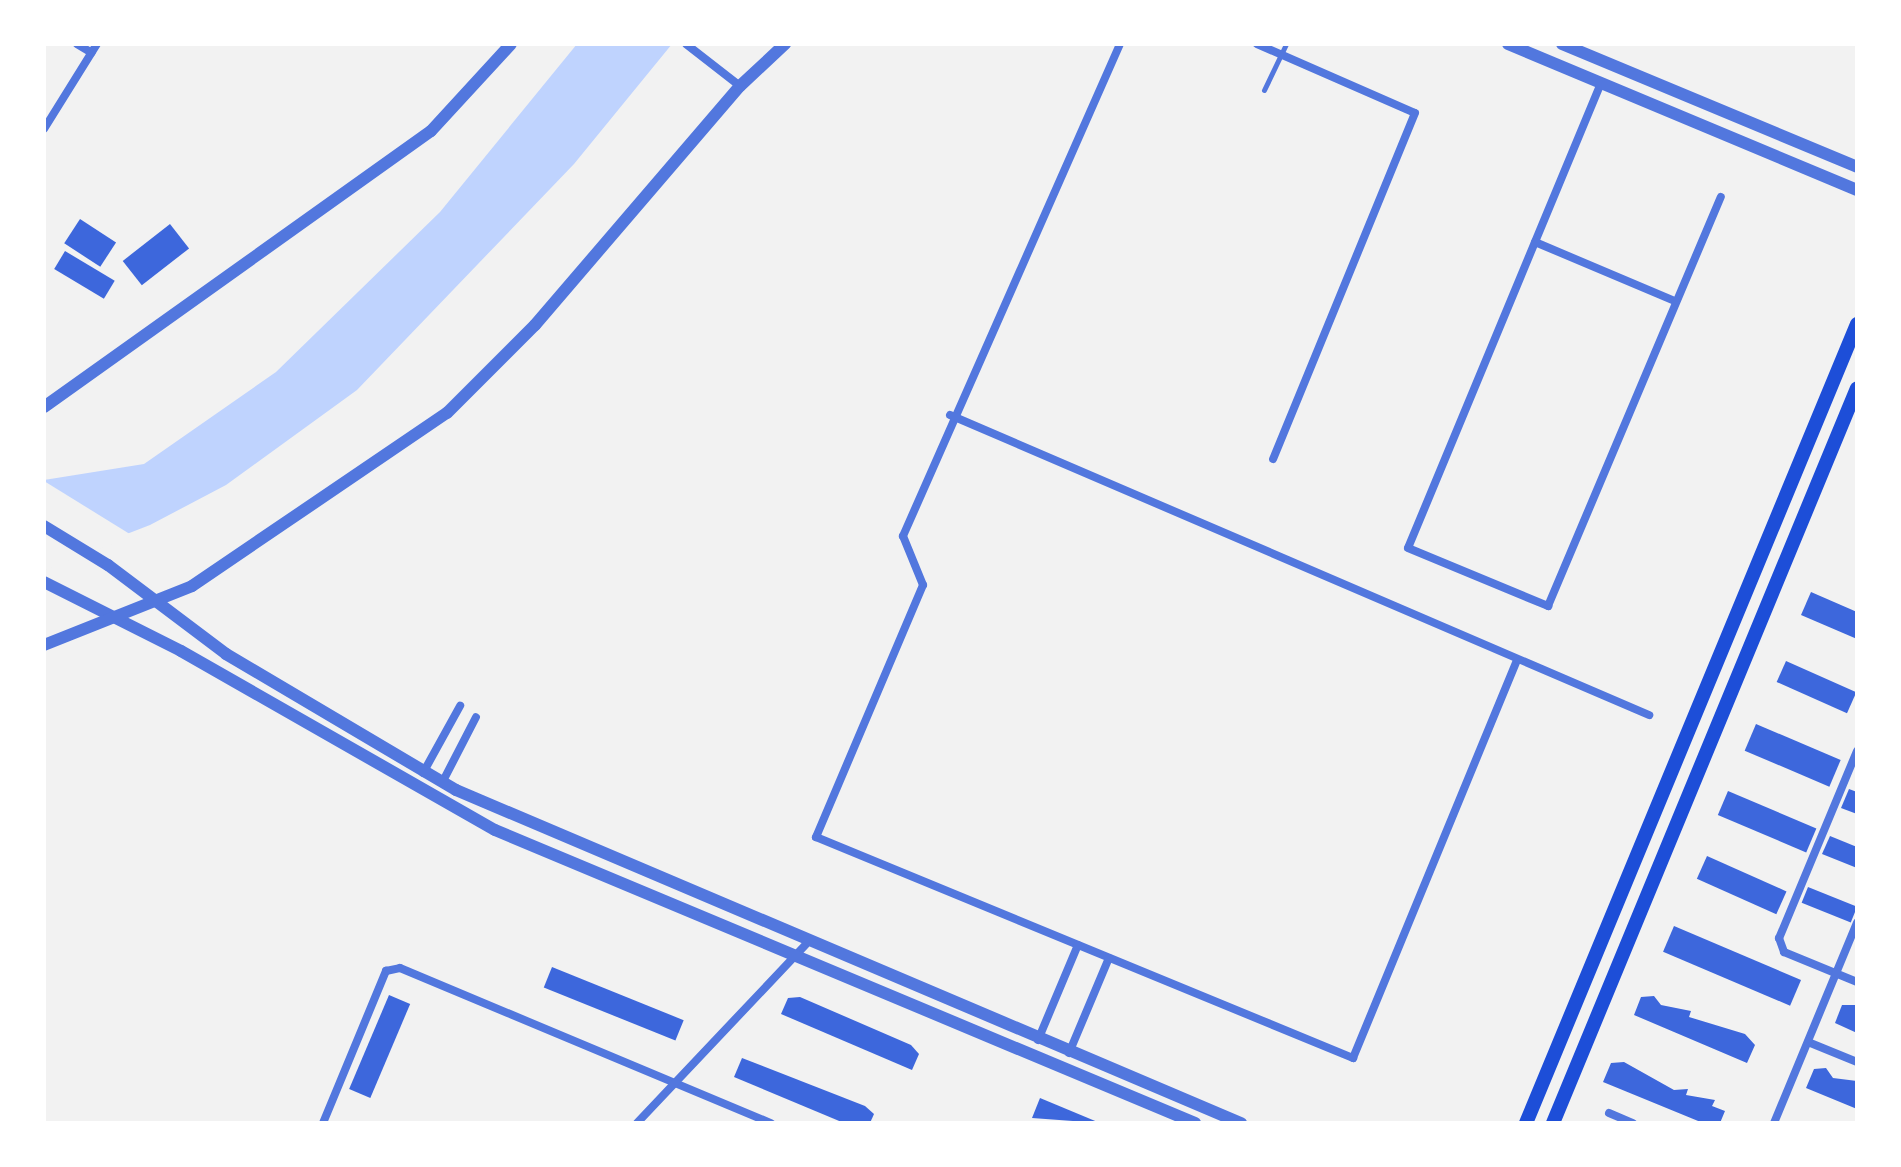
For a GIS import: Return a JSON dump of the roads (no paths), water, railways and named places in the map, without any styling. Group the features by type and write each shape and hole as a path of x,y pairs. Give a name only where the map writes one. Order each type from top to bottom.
{"main road":[{"path":"1526,1123 1857,324"},
{"path":"1553,1123 1857,388"}],"street":[{"path":"77,44 92,53"},
{"path":"44,129 97,44"},
{"path":"44,407 431,131 511,44"},
{"path":"686,44 740,86"},
{"path":"44,645 192,586 355,478 477,387 740,86 785,44"},
{"path":"1120,44 950,415 903,536 923,585 816,837 1353,1058 1517,660"},
{"path":"1257,44 1415,113 1273,459"},
{"path":"1508,44 1857,190"},
{"path":"1562,44 1857,167"},
{"path":"1601,83 1408,548 1548,606 1721,197"},
{"path":"1535,242 1675,301"},
{"path":"950,415 1649,715"},
{"path":"44,526 108,565 226,654 442,783 806,944 1241,1123"},
{"path":"44,582 181,651 447,807 792,957 1195,1123"},
{"path":"423,773 460,706"},
{"path":"442,783 476,717"},
{"path":"1857,751 1779,938 1784,952 1857,982"},
{"path":"1774,1123 1857,923"},
{"path":"637,1123 806,944"},
{"path":"1037,1041 1078,945"},
{"path":"1069,1053 1109,958"},
{"path":"323,1123 386,971 400,968 771,1123"},
{"path":"1808,1042 1857,1062"},
{"path":"1609,1113 1633,1123"}],"lane":[{"path":"1264,90 1286,44"}],"water":[{"path":"577,44 672,44 574,164 357,390 226,485 150,525 44,566 44,480 144,464 276,372 440,212"}]}
